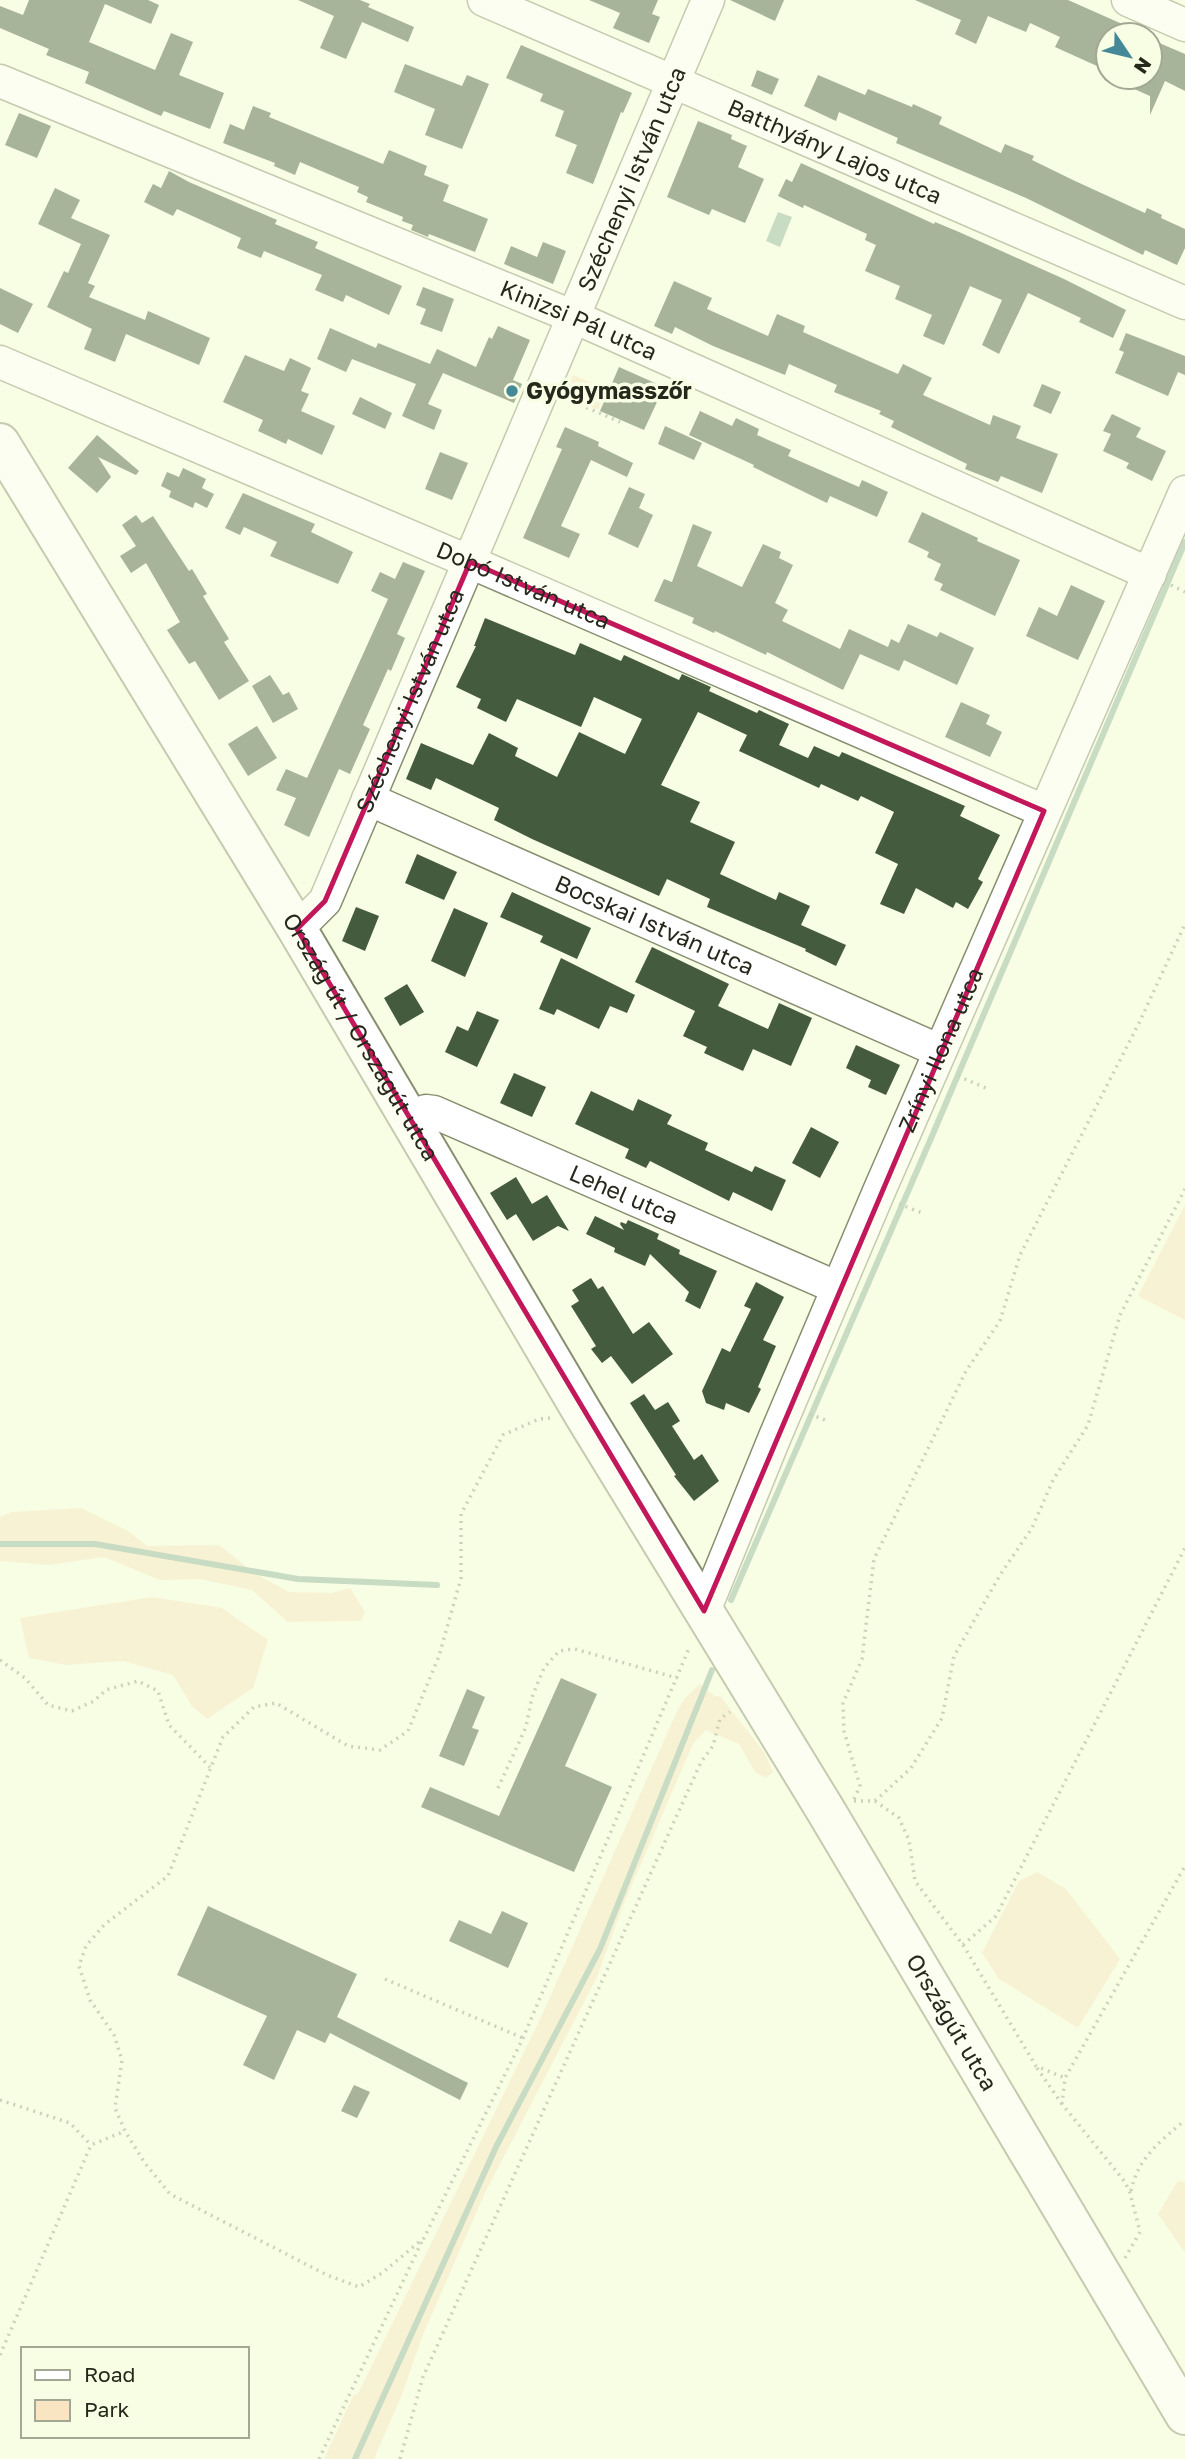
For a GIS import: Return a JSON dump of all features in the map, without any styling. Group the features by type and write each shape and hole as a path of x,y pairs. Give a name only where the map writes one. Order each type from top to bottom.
{"main road":[{"name":"Ország út / Országút utca","path":"0,443 297,929 584,1415 710,1622"},
{"name":"Országút utca","path":"710,1622 755,1695 840,1806 1100,2274 1185,2415"}],"street":[{"name":"Batthyány Lajos utca","path":"484,0 1185,303"},
{"name":"Széchenyi István utca","path":"297,929 325,901 708,0"},
{"path":"1128,0 1185,25"},
{"name":"Kinizsi Pál utca","path":"0,81 575,317 1150,574"},
{"name":"Dobó István utca","path":"0,362 1044,811"},
{"name":"Zrínyi Ilona utca","path":"710,1622 838,1288 1185,492"},
{"name":"Bocskai István utca","path":"368,799 940,1051"},
{"name":"Lehel utca","path":"408,1117 426,1111 434,1112 838,1288"}],"path":[{"path":"544,388 620,422"},
{"path":"840,1806 860,1786 844,1731 843,1703 862,1658 874,1559 966,1370 1000,1321 1020,1255 1140,1021 1185,924"},
{"path":"965,1079 986,1088"},
{"path":"840,1806 875,1801 911,1768 942,1718 954,1657 1000,1575 1032,1528 1053,1480 1088,1425 1120,1315 1185,1189"},
{"path":"910,1209 925,1214"},
{"path":"424,2238 382,2273 359,2287 327,2275 170,2194 144,2162 125,2130 116,2108 121,2060 114,2035 90,2000 79,1966 86,1946 104,1925 168,1876 223,1737 254,1707 276,1703 348,1746 380,1749 408,1731 439,1656 461,1578 461,1514 503,1435 539,1419 584,1415"},
{"path":"819,1418 825,1420"},
{"path":"963,1945 996,1916 1185,1548"},
{"path":"320,2459 424,2238 523,2038 677,1678 710,1622"},
{"path":"498,1788 526,1727 532,1697 544,1668 559,1651 575,1649 677,1678"},
{"path":"0,1660 25,1678 48,1705 72,1711 94,1701 106,1690 138,1681 158,1691 170,1725 211,1768"},
{"path":"400,2459 423,2377 701,1762 713,1746 720,1719 755,1695"},
{"path":"875,1801 899,1818 909,1840 915,1881 963,1945 1036,2066 1062,2104 1125,2182 1140,2232 1126,2257 1100,2274"},
{"path":"1062,2104 1065,2078 1185,1866"},
{"path":"384,1979 523,2038"},
{"path":"1036,2066 1065,2078"},
{"path":"0,2100 70,2123 91,2145"},
{"path":"1130,2193 1135,2173 1146,2157 1185,2120"},
{"path":"0,2356 91,2145 125,2130"}],"highlighted area":[{"path":"470,562 1044,811 704,1611 297,929 325,901"}],"green space":[{"path":"573,375 607,389 598,410 564,396"},
{"path":"1185,1205 1185,1320 1138,1296"},
{"path":"81,1508 128,1531 147,1546 219,1545 256,1574 289,1592 331,1593 350,1588 365,1612 361,1621 288,1622 252,1590 200,1579 160,1580 104,1557 48,1565 0,1561 0,1517 12,1512"},
{"path":"152,1597 222,1608 268,1640 253,1688 207,1719 192,1706 173,1675 123,1661 66,1665 29,1658 20,1618"},
{"path":"700,1684 713,1695 721,1697 764,1752 773,1772 766,1778 755,1772 739,1744 706,1730 693,1744 624,1903 597,1977 484,2195 422,2337 403,2392 374,2459 324,2459 542,2015 678,1709"},
{"path":"1037,1872 1066,1889 1120,1959 1078,2028 999,1979 982,1953 1019,1881"},
{"path":"1178,2181 1185,2182 1185,2253 1158,2214"}],"shaded area":[{"path":"778,212 792,217 780,247 766,241"}],"building":[{"path":"29,0 148,0 159,5 151,24 105,4 89,42 155,70 171,33 193,42 179,75 224,93 210,129 164,111 161,116 85,83 89,72 46,55 49,49 0,28 0,6 23,15"},
{"path":"298,0 360,0 370,4 368,7 414,27 408,42 362,22 346,59 320,48 334,16"},
{"path":"589,0 658,0 652,14 660,17 649,43 613,28 620,13"},
{"path":"730,0 784,0 775,21"},
{"path":"915,0 1068,0 1115,21 1094,21 1094,65 1055,47 1060,37 1030,23 1026,32 988,16 976,44 955,34 961,20"},
{"path":"521,45 632,93 623,113 621,112 593,184 566,173 577,145 555,136 564,111 540,101 543,94 506,78"},
{"path":"1164,45 1185,54 1185,91 1165,81 1164,83"},
{"path":"405,64 462,86 467,75 489,84 462,149 425,135 435,109 394,92"},
{"path":"757,70 779,79 772,95 751,86"},
{"path":"818,75 865,95 868,89 912,107 913,104 942,117 939,124 1001,153 1005,144 1034,156 1032,160 1145,213 1147,208 1162,215 1161,218 1185,229 1185,248 1177,265 1145,250 1143,255 1026,198 896,143 898,138 839,112 836,121 804,106"},
{"path":"1139,91 1161,91 1150,115 1150,96"},
{"path":"253,106 271,113 269,117 383,164 389,150 427,166 424,175 449,185 443,201 488,219 475,252 411,230 413,225 402,221 403,217 366,202 368,197 357,192 359,187 300,162 295,175 274,166 275,163 223,143 230,124 244,130"},
{"path":"19,113 51,126 37,158 5,145"},
{"path":"698,121 732,135 731,139 747,146 738,167 764,179 745,223 712,209 709,215 667,197"},
{"path":"801,163 934,224 935,222 959,232 1064,279 1126,310 1113,338 1079,322 1081,318 1028,293 999,354 982,345 1002,300 970,286 944,345 923,336 932,315 895,299 900,286 865,271 876,245 865,240 867,234 778,196 786,179 792,182"},
{"path":"169,171 277,220 275,224 318,242 315,248 402,286 389,315 346,295 343,302 315,290 322,275 264,251 261,258 237,248 241,238 177,209 173,216 144,202 153,184 161,188"},
{"path":"55,188 80,200 71,218 110,235 88,283 95,286 89,297 145,320 148,311 210,338 199,365 126,334 115,362 84,349 92,329 47,307 64,271 68,273 81,244 38,224"},
{"path":"543,242 566,251 553,284 504,264 511,246 537,257"},
{"path":"674,281 712,298 707,309 768,336 777,314 805,326 803,332 898,374 903,364 932,378 923,395 990,425 993,415 1021,426 1016,438 1058,454 1042,493 1001,476 998,482 965,469 967,464 891,427 894,421 879,414 881,411 834,392 837,385 789,364 785,375 713,346 675,327 672,334 654,326"},
{"path":"423,287 454,299 442,332 420,324 426,309 416,305"},
{"path":"0,288 33,304 18,333 0,324"},
{"path":"498,326 530,340 513,380 522,384 514,403 443,373 428,404 442,410 434,430 402,416 416,384 352,359 346,372 317,359 330,328 376,348 378,343 430,364 437,349 476,367 489,337 492,339"},
{"path":"1126,333 1185,356 1185,375 1178,372 1168,396 1115,373 1124,352 1119,350"},
{"path":"245,355 284,371 290,358 311,368 301,391 309,394 301,411 335,426 322,455 288,439 286,444 258,431 263,420 223,402"},
{"path":"619,367 664,387 644,430 600,411"},
{"path":"1042,384 1061,392 1051,414 1033,406"},
{"path":"360,397 392,413 385,429 352,414"},
{"path":"700,411 732,426 736,418 759,429 757,435 791,450 788,456 859,487 862,480 888,492 877,517 830,496 827,503 689,435"},
{"path":"1112,414 1141,428 1136,437 1166,451 1152,481 1126,468 1129,463 1103,451 1111,434 1103,431"},
{"path":"665,426 702,443 694,460 658,444"},
{"path":"565,427 599,442 598,446 633,463 627,477 591,460 561,526 580,534 569,558 523,538 562,449 556,447"},
{"path":"97,435 139,471 136,475 98,457 111,477 97,493 68,468"},
{"path":"440,452 468,463 452,500 425,489"},
{"path":"183,468 206,479 202,488 214,494 207,508 195,502 193,508 169,497 171,491 161,486 167,472 179,477"},
{"path":"629,487 645,494 639,508 653,515 638,548 608,534"},
{"path":"243,493 315,524 311,532 353,552 338,584 270,556 277,542 244,527 240,535 225,528"},
{"path":"922,512 1020,560 995,616 940,590 943,584 934,580 941,564 927,557 929,552 908,542"},
{"path":"136,515 142,523 153,516 189,571 192,569 207,594 203,596 229,639 224,642 249,681 219,700 195,661 189,664 167,630 180,622 146,563 131,573 120,556 136,546 122,525"},
{"path":"693,524 712,532 697,566 742,587 763,544 781,552 779,558 793,565 775,603 788,610 782,621 840,649 849,629 888,647 891,639 899,643 908,624 937,637 940,632 974,648 957,685 904,660 899,671 860,654 843,690 767,652 766,655 692,623 694,618 654,601 664,579 672,582"},
{"path":"403,562 425,571 397,634 405,638 363,725 370,729 350,774 339,769 309,837 284,825 296,798 276,790 286,769 307,778 388,599 371,591 380,572 395,579"},
{"path":"1071,585 1105,601 1078,660 1026,636 1039,607 1057,616"},
{"path":"485,618 575,655 580,643 621,661 624,655 679,680 682,674 711,687 709,691 789,724 779,745 808,758 814,746 839,757 842,752 965,806 960,816 1000,835 978,879 983,882 968,909 956,902 953,908 916,888 904,914 880,904 898,864 875,853 894,812 861,796 858,801 821,784 819,788 739,751 747,735 698,712 661,785 700,802 690,822 735,842 720,874 776,900 779,892 810,906 801,925 846,945 836,966 805,951 806,949 707,907 710,899 667,879 659,896 532,839 494,820 499,808 436,778 431,790 406,779 421,743 473,765 489,733 518,748 515,756 557,777 579,732 625,754 642,719 594,697 581,727 517,699 506,722 477,708 481,699 456,687 476,646"},
{"path":"270,675 283,695 289,692 298,709 273,723 252,686"},
{"path":"961,702 990,715 986,724 1002,732 990,757 945,737"},
{"path":"257,726 277,758 248,776 228,744"},
{"path":"417,854 457,872 444,900 405,883"},
{"path":"512,892 591,928 577,959 540,942 543,936 500,917"},
{"path":"356,907 379,916 365,951 342,941"},
{"path":"454,908 488,923 465,977 431,961"},
{"path":"652,947 729,984 718,1006 768,1029 779,1003 812,1018 791,1066 753,1049 743,1071 704,1053 707,1047 683,1036 695,1011 635,982"},
{"path":"561,958 635,995 627,1013 610,1006 599,1029 557,1009 554,1015 539,1009"},
{"path":"407,984 424,1012 400,1026 384,998"},
{"path":"477,1011 499,1020 477,1067 445,1052 457,1026 468,1031"},
{"path":"856,1045 900,1065 886,1095 868,1087 871,1080 846,1068"},
{"path":"514,1073 546,1087 532,1117 500,1103"},
{"path":"591,1091 633,1111 638,1099 672,1115 667,1124 708,1143 705,1150 752,1172 755,1166 786,1180 772,1211 733,1192 729,1201 650,1161 646,1168 625,1158 629,1149 575,1124"},
{"path":"811,1127 839,1142 820,1178 792,1163"},
{"path":"516,1177 532,1204 547,1195 569,1231 558,1226 533,1241 516,1214 507,1220 490,1193"},
{"path":"595,1216 624,1230 620,1224 626,1224 628,1220 659,1234 657,1239 680,1250 679,1254 717,1271 700,1309 685,1301 689,1292 650,1254 645,1266 614,1252 615,1248 586,1234"},
{"path":"591,1278 598,1289 603,1286 633,1334 649,1322 673,1354 632,1384 611,1356 602,1363 591,1349 596,1346 571,1306 579,1301 572,1290"},
{"path":"756,1282 784,1297 763,1340 776,1346 758,1387 761,1389 749,1413 726,1403 724,1410 706,1403 702,1391 722,1348 730,1352 751,1309 744,1306"},
{"path":"644,1394 655,1410 668,1402 680,1421 672,1426 694,1460 702,1454 719,1481 694,1501 674,1476 676,1475 630,1403"},
{"path":"561,1678 597,1694 565,1766 612,1787 574,1872 421,1807 430,1787 499,1816"},
{"path":"467,1689 485,1697 472,1728 479,1730 464,1766 439,1756"},
{"path":"208,1906 357,1974 337,2017 468,2083 460,2100 330,2033 325,2043 297,2030 274,2080 243,2065 267,2016 177,1975"},
{"path":"502,1911 528,1923 508,1968 449,1941 459,1920 491,1934"},
{"path":"354,2085 370,2092 357,2118 341,2111"}],"waterway":[{"path":"731,1600 1185,542"},
{"path":"0,1544 95,1544 298,1579 437,1585"},
{"path":"355,2459 496,2147 600,1949 712,1670"}],"place":[{"name":"Gyógymasszőr","path":"512,391"}]}
